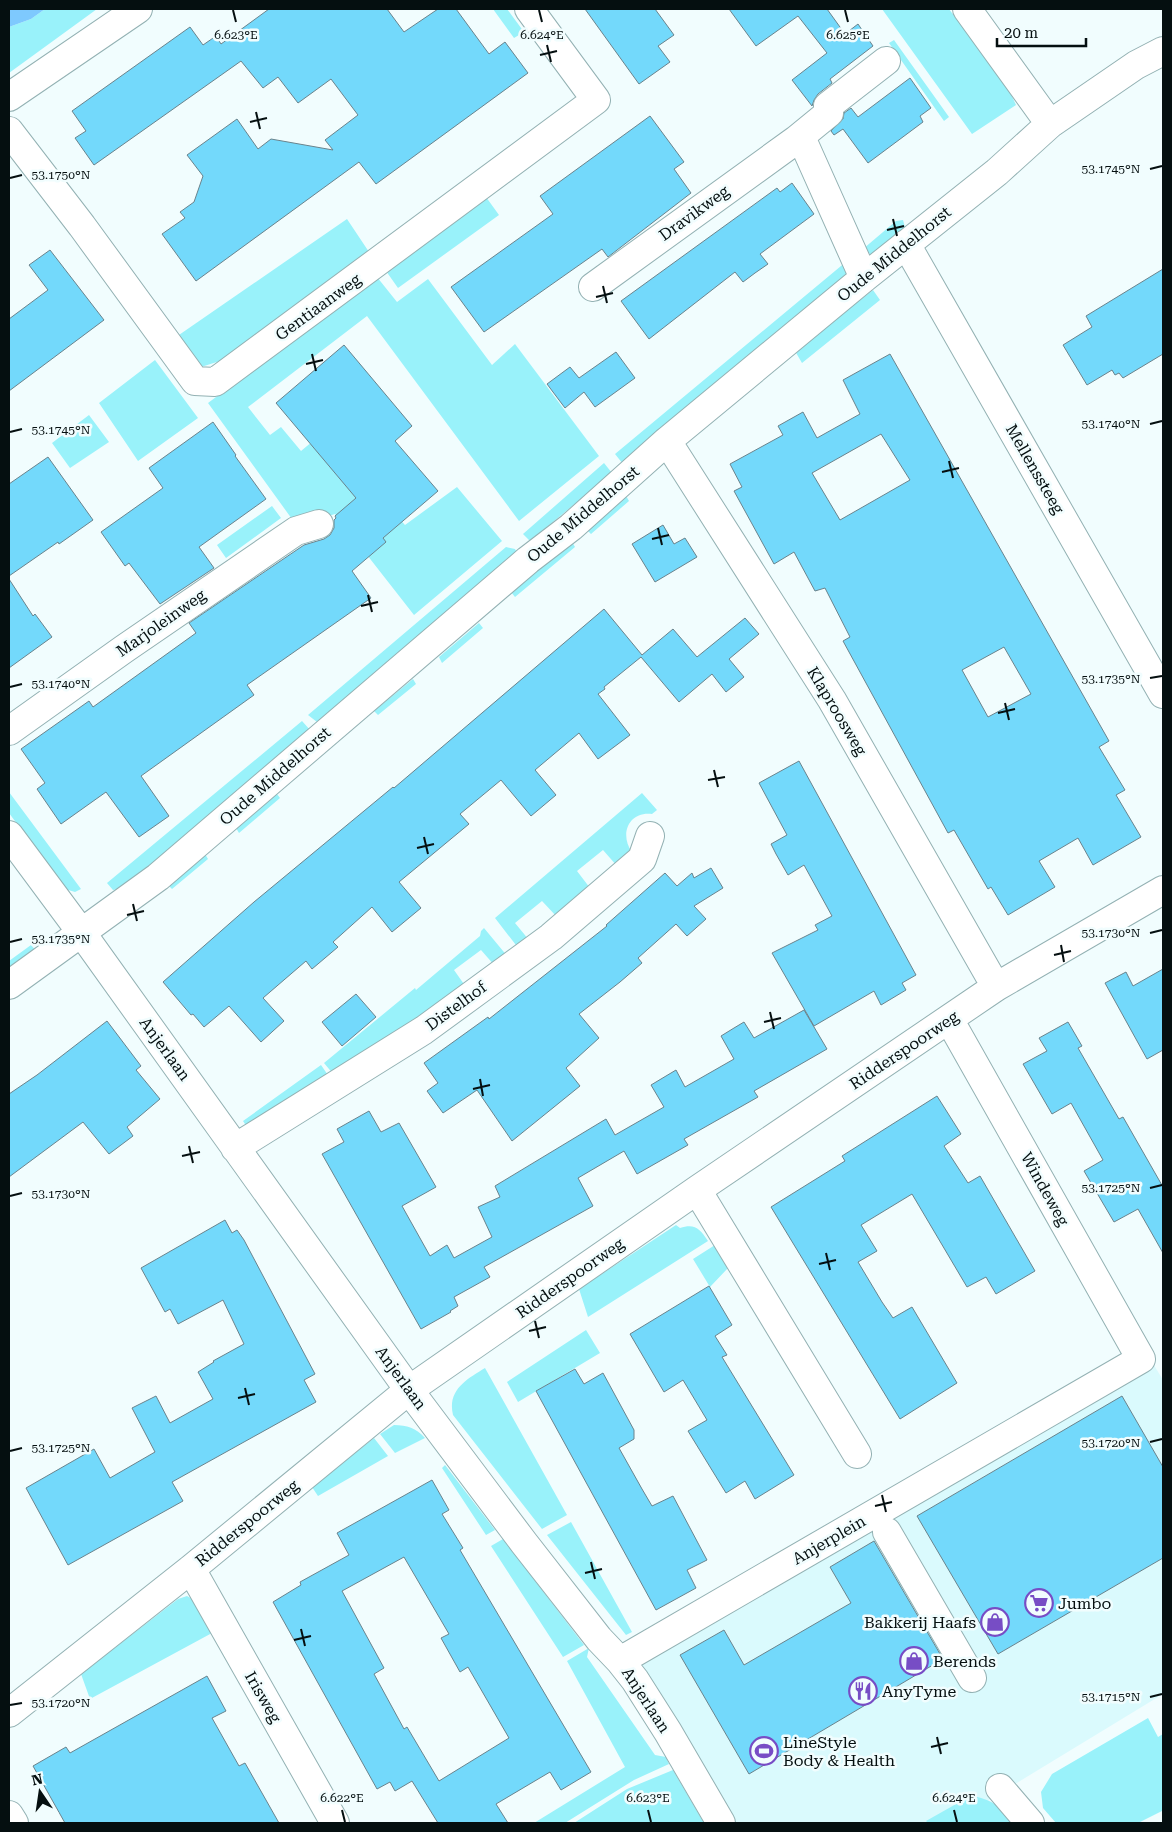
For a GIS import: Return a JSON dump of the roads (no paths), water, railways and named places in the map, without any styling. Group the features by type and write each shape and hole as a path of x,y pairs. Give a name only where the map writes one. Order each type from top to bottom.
{"street":[{"path":"9,97 138,9"},
{"name":"Gentiaanweg","path":"9,131 82,226 195,381 215,382 596,100 529,9"},
{"path":"967,9 1050,124"},
{"name":"Oude Middelhorst","path":"9,985 158,877 520,567 571,527 667,441 864,278 997,172 1050,124 1136,65 1163,50"},
{"name":"Dravikweg","path":"593,288 796,140 829,113 828,106 886,61"},
{"path":"796,140 805,146 864,278"},
{"name":"Mellenssteeg","path":"906,244 1163,694"},
{"name":"Klaproosweg","path":"667,441 832,700 996,987"},
{"name":"Marjoleinweg","path":"9,731 288,536 296,531 319,524"},
{"name":"Anjerlaan","path":"9,835 81,932 409,1390 598,1639 620,1661 668,1732 721,1823"},
{"name":"Distelhof","path":"235,1148 424,1030 551,937 642,859 650,836"},
{"name":"Ridderspoorweg","path":"9,1713 191,1569 409,1390 697,1190 996,987 1163,890"},
{"name":"Windeweg","path":"949,1019 1141,1359"},
{"path":"697,1190 857,1454"},
{"name":"Anjerplein","path":"620,1661 1141,1359"},
{"name":"Anjerplein","path":"887,1532 972,1678"},
{"name":"Irisweg","path":"191,1569 335,1823"},
{"path":"1000,1788 1030,1823"},
{"path":"9,1815 14,1823"}],"place":[{"name":"Jumbo","path":"1039,1603"},
{"name":"Bakkerij Haafs","path":"995,1622"},
{"name":"Berends","path":"914,1661"},
{"name":"AnyTyme","path":"863,1691"},
{"name":"LineStyle Body & Health","path":"764,1751"}]}
